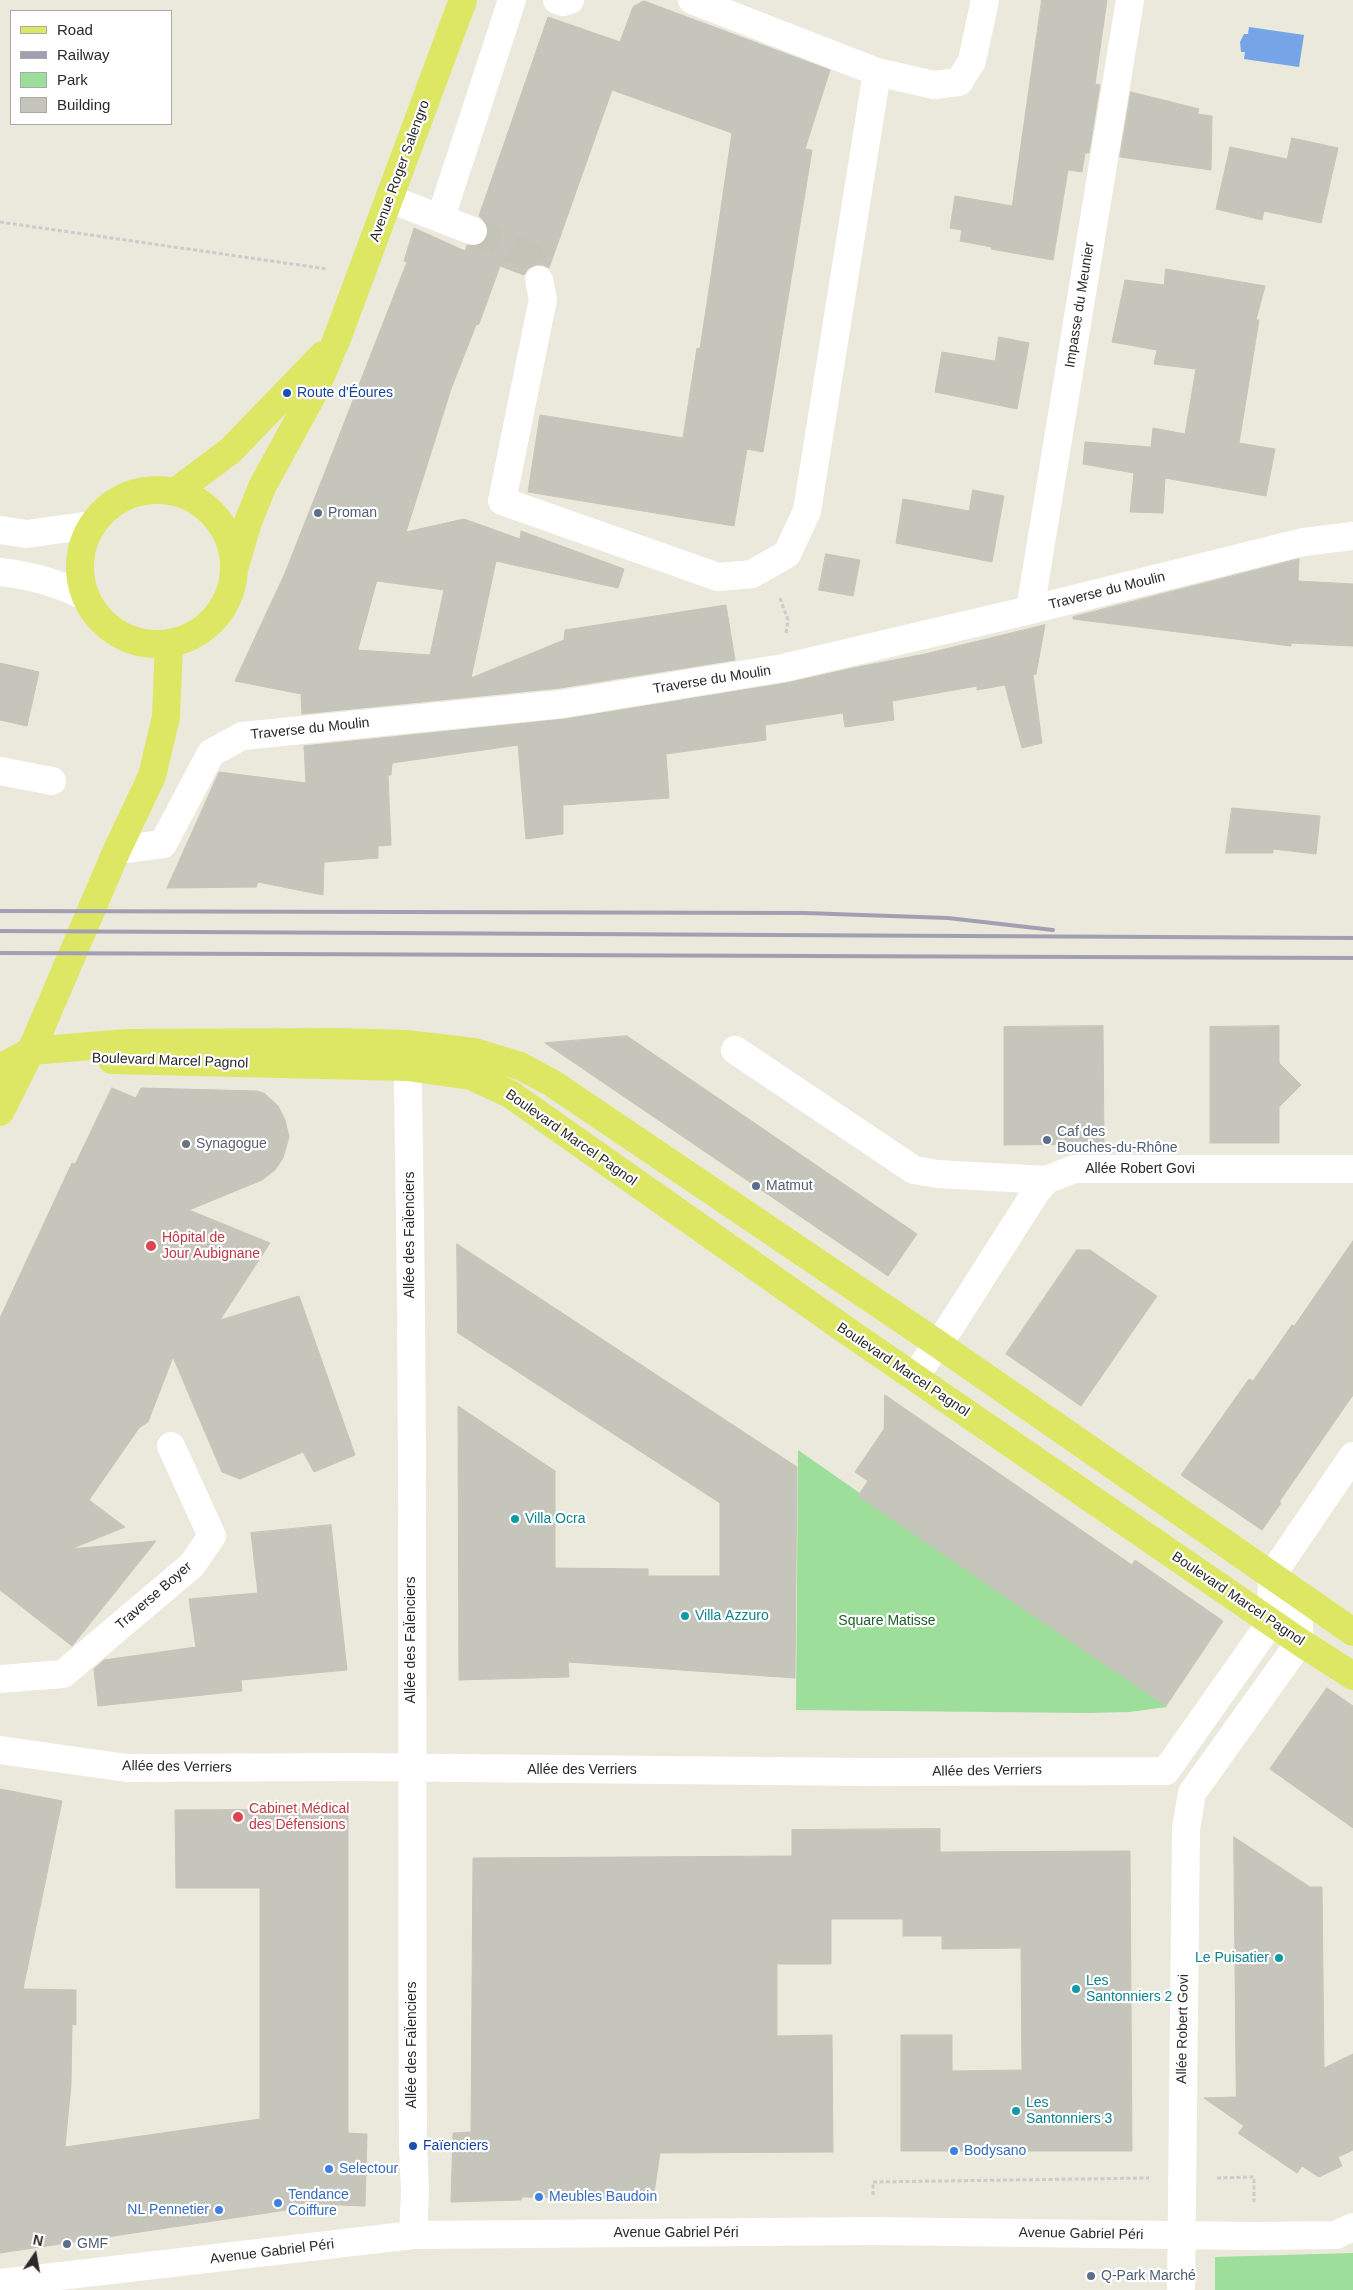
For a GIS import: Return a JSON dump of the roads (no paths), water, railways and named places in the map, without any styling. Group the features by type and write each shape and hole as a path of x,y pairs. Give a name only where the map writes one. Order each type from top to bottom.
{"main road":[{"name":"Avenue Roger Salengro","path":"234,569 248,522 262,487 314,392 336,341 463,0"},
{"name":"Avenue Roger Salengro","path":"175,492 230,451 336,341"},
{"path":"152,490 175,492 195,499 211,512 224,528 232,548 234,569 231,590 222,609 208,625 190,637 169,643 143,643 119,634 98,618 85,596 79,572 81,548 91,525 107,506 128,495 152,490"},
{"path":"0,1112 31,1051 117,850 152,776 166,717 169,643"},
{"path":"0,1068 31,1051"},
{"name":"Boulevard Marcel Pagnol","path":"31,1051 123,1062 407,1056 474,1052 520,1066 552,1083 874,1303 938,1344 1353,1632"},
{"name":"Boulevard Marcel Pagnol","path":"407,1056 471,1076 510,1094 914,1377 1300,1642 1353,1676"}],"street":[{"path":"441,218 512,0"},
{"path":"557,0 564,2 570,0"},
{"path":"692,0 877,72 934,85 959,82 972,62 985,0"},
{"name":"Impasse du Meunier","path":"1030,610 1130,0"},
{"path":"539,280 543,299 502,501 718,577 752,574 788,554 807,511 877,72"},
{"path":"390,199 473,231"},
{"path":"0,530 27,534 91,525"},
{"name":"Traverse du Moulin","path":"117,850 164,844 211,753 242,736 562,704 783,668 1030,610 1303,542 1353,536"},
{"path":"0,572 23,574 56,583 85,596"},
{"path":"0,771 52,781"},
{"path":"735,1050 914,1170 937,1174 1046,1180"},
{"name":"Allée des FaÏenciers","path":"407,1056 410,1176 411,1768 413,2146 415,2191 413,2235"},
{"name":"Allée Robert Govi","path":"1046,1180 1074,1169 1353,1169"},
{"path":"914,1377 938,1344 1036,1192 1046,1180"},
{"name":"Traverse Boyer","path":"0,1679 63,1674 192,1565 212,1536 171,1446"},
{"path":"1192,1792 1166,1771 1271,1622 1272,1575 1353,1456"},
{"path":"1297,1593 1300,1642"},
{"name":"Allée Robert Govi","path":"1181,2290 1186,1829 1192,1792 1300,1642"},
{"name":"Allée des Verriers","path":"0,1750 127,1768 411,1768 860,1772 1166,1771"},
{"name":"Avenue Gabriel Péri","path":"16,2284 413,2235 873,2231 1181,2235 1336,2234 1353,2227"}],"water":[{"path":"1249,27 1304,35 1299,67 1244,59 1245,52 1241,52 1240,42 1244,34 1248,34"}],"tunnel":[{"path":"473,231 529,255 539,280"}],"railway":[{"path":"0,911 805,913 948,918 1053,930"},
{"path":"0,931 1353,938"},
{"path":"0,953 1353,958"}],"place":[{"name":"Route d'Éoures","path":"287,393"},
{"name":"Proman","path":"318,513"},
{"name":"Caf des Bouches-du-Rhône","path":"1047,1140"},
{"name":"Synagogue","path":"186,1144"},
{"name":"Matmut","path":"756,1186"},
{"name":"Hôpital de Jour Aubignane","path":"151,1246"},
{"name":"Villa Ocra","path":"515,1519"},
{"name":"Villa Azzuro","path":"685,1616"},
{"name":"Cabinet Médical des Défensions","path":"238,1817"},
{"name":"Le Puisatier","path":"1279,1958"},
{"name":"Les Santonniers 2","path":"1076,1989"},
{"name":"Les Santonniers 3","path":"1016,2111"},
{"name":"Faïenciers","path":"413,2146"},
{"name":"Bodysano","path":"954,2151"},
{"name":"Selectour","path":"329,2169"},
{"name":"Meubles Baudoin","path":"539,2197"},
{"name":"Tendance Coiffure","path":"278,2203"},
{"name":"NL Pennetier","path":"219,2210"},
{"name":"GMF","path":"67,2244"},
{"name":"Q-Park Marché","path":"1091,2276"}],"park label":[{"name":"Square Matisse","path":"887,1621"}]}
